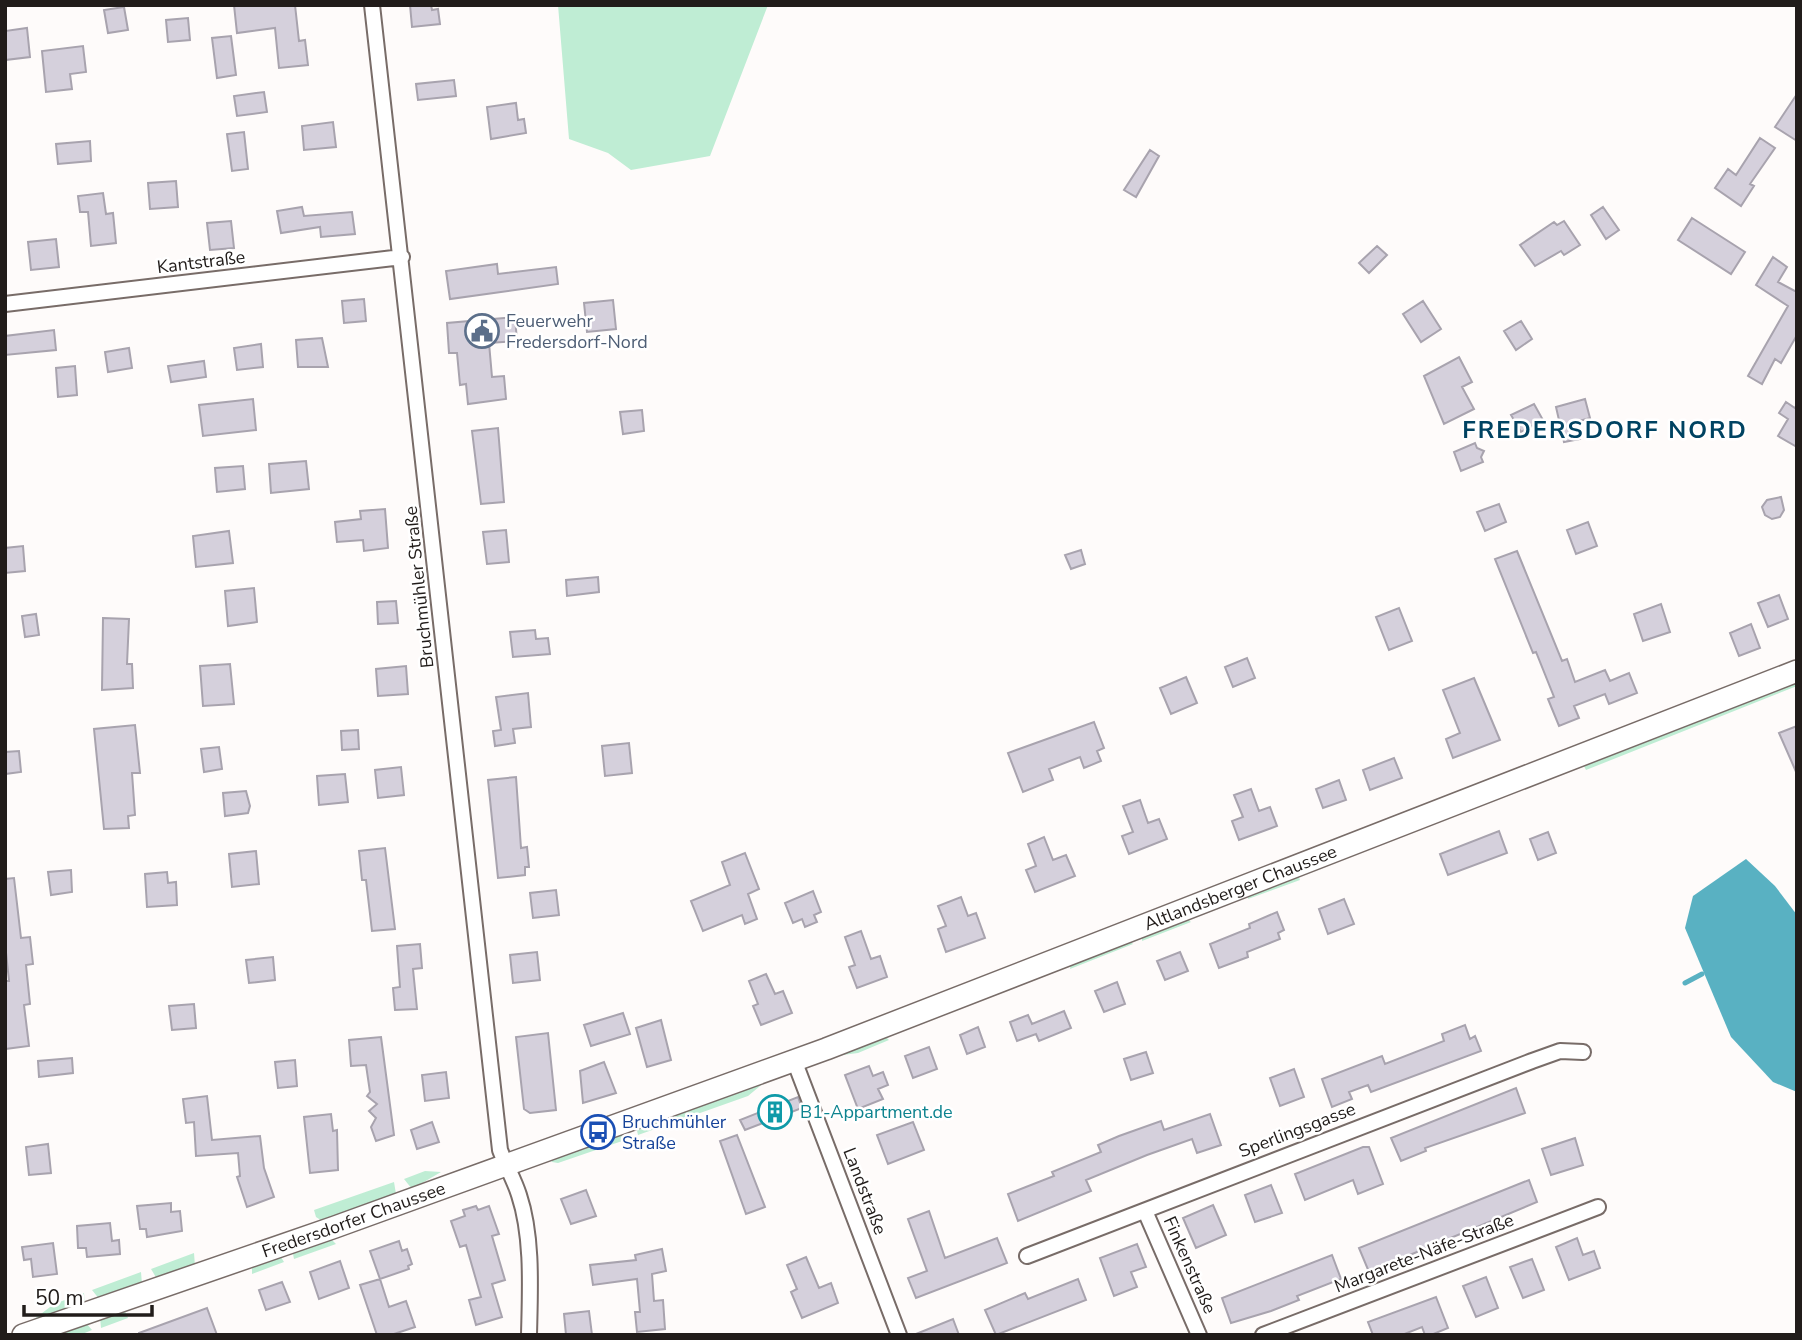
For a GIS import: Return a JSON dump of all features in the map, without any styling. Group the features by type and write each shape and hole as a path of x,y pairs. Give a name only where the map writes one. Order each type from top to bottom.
{"main road":[{"name":"Altlandsberger Chaussee","path":"682,1102 1797,671"},
{"name":"Fredersdorfer Chaussee","path":"23,1335 682,1102"}],"street":[{"name":"Bruchmühler Straße","path":"372,5 500,1150 523,1213 528,1266 529,1335"},
{"name":"Kantstraße","path":"5,304 402,257"},
{"name":"Sperlingsgasse","path":"1027,1256 1560,1051 1583,1052"},
{"name":"Landstraße","path":"794,1060 899,1335"},
{"name":"Margarete-Näfe-Straße","path":"1264,1335 1598,1207"},
{"name":"Finkenstraße","path":"1145,1211 1199,1335"}],"green space":[{"path":"558,5 768,5 710,156 631,170 608,153 569,139"},
{"path":"1797,679 1797,686 1586,770 1583,764"},
{"path":"1298,875 1300,880 1248,899 1249,893"},
{"path":"1186,918 1191,922 1142,941 1142,935"},
{"path":"1129,940 1133,944 1070,969 1071,962"},
{"path":"884,1035 889,1040 858,1053 835,1056"},
{"path":"765,1082 748,1096 638,1135 636,1126"},
{"path":"624,1131 628,1139 558,1163 552,1162 550,1157"},
{"path":"425,1171 441,1172 412,1189 404,1179"},
{"path":"394,1182 396,1194 322,1221 316,1217 314,1210"},
{"path":"328,1236 336,1244 294,1259 292,1249"},
{"path":"194,1253 195,1266 157,1279 151,1269"},
{"path":"279,1254 284,1262 252,1274 252,1263"},
{"path":"141,1272 142,1284 100,1300 92,1290"},
{"path":"84,1293 85,1306 29,1323 54,1304"},
{"path":"124,1309 128,1318 101,1328 100,1317"},
{"path":"86,1323 92,1330 80,1335 61,1335 63,1331"}],"water":[{"path":"1746,859 1775,886 1797,915 1797,1092 1773,1082 1731,1037 1685,928 1693,896"}],"building":[{"path":"234,5 295,5 299,41 305,40 308,65 279,68 275,28 237,33"},
{"path":"410,5 431,5 432,10 438,9 440,24 412,27"},
{"path":"124,7 128,30 108,33 104,10"},
{"path":"188,18 190,40 168,42 166,20"},
{"path":"27,28 30,57 5,60 5,31"},
{"path":"231,36 236,75 217,78 212,38"},
{"path":"83,46 86,72 70,74 72,89 46,92 42,51"},
{"path":"454,80 456,96 418,100 416,84"},
{"path":"264,92 267,112 237,116 234,96"},
{"path":"1797,94 1797,141 1775,127"},
{"path":"516,103 518,120 524,119 526,133 491,139 487,107"},
{"path":"333,122 336,147 304,150 302,126"},
{"path":"244,132 248,169 232,171 227,134"},
{"path":"1760,138 1775,148 1750,184 1754,186 1741,206 1715,188 1728,169 1736,175"},
{"path":"90,141 91,161 58,164 56,144"},
{"path":"1150,150 1159,156 1136,197 1124,190"},
{"path":"176,181 178,207 150,209 148,183"},
{"path":"103,193 106,214 113,213 116,243 91,246 88,212 80,212 78,196"},
{"path":"302,207 304,216 352,212 355,234 321,237 320,227 281,233 277,211"},
{"path":"1603,207 1619,230 1606,239 1591,215"},
{"path":"1692,218 1745,252 1731,274 1678,240"},
{"path":"231,221 234,248 210,250 207,223"},
{"path":"1564,221 1580,245 1564,255 1561,251 1535,266 1520,245 1554,222 1557,225"},
{"path":"56,239 59,267 31,270 28,242"},
{"path":"1377,246 1387,255 1369,273 1359,263"},
{"path":"1773,257 1787,267 1778,282 1797,292 1797,335 1781,363 1775,359 1762,384 1748,376 1788,306 1756,285"},
{"path":"497,264 498,274 556,267 558,284 450,299 446,271"},
{"path":"364,299 366,321 344,323 342,301"},
{"path":"613,300 616,329 587,332 584,303"},
{"path":"1423,301 1441,329 1421,342 1403,314"},
{"path":"515,317 517,341 489,343 492,377 504,376 506,399 468,404 466,384 460,385 457,353 449,353 447,323"},
{"path":"1521,321 1532,339 1516,350 1504,331"},
{"path":"54,330 56,350 5,355 5,336"},
{"path":"322,338 328,367 298,367 296,340"},
{"path":"261,344 263,367 237,370 234,348"},
{"path":"129,348 132,368 108,372 105,352"},
{"path":"1459,357 1472,382 1462,387 1474,409 1444,424 1424,376"},
{"path":"204,361 206,377 171,382 168,366"},
{"path":"75,366 77,395 58,397 56,368"},
{"path":"253,399 256,430 203,436 199,405"},
{"path":"1585,399 1590,418 1576,422 1580,439 1564,442 1556,407"},
{"path":"1786,402 1795,408 1797,405 1797,447 1778,436 1788,419 1779,413"},
{"path":"1534,404 1543,420 1521,432 1511,415"},
{"path":"642,410 644,431 623,434 620,412"},
{"path":"498,428 504,502 481,504 472,431"},
{"path":"1475,443 1477,448 1484,451 1481,457 1483,462 1461,471 1454,452"},
{"path":"306,461 309,489 271,493 269,464"},
{"path":"243,466 245,489 217,492 215,468"},
{"path":"1781,497 1784,510 1780,517 1772,519 1765,515 1762,507 1767,500"},
{"path":"1499,504 1506,522 1485,531 1477,512"},
{"path":"385,509 388,548 364,551 363,540 337,542 335,522 361,519 360,511"},
{"path":"1588,522 1597,546 1576,554 1567,530"},
{"path":"506,530 509,562 487,564 483,532"},
{"path":"229,531 233,563 196,567 193,536"},
{"path":"23,546 25,571 5,573 5,548"},
{"path":"1081,550 1085,564 1071,569 1065,555"},
{"path":"1517,551 1562,661 1567,659 1575,682 1605,670 1610,681 1629,673 1637,693 1609,704 1605,694 1574,706 1579,718 1559,726 1548,699 1554,697 1495,559"},
{"path":"598,577 599,592 567,596 566,580"},
{"path":"254,588 257,622 228,626 225,591"},
{"path":"1779,595 1788,619 1768,627 1758,603"},
{"path":"396,601 398,623 378,624 377,602"},
{"path":"1661,604 1670,632 1643,641 1634,614"},
{"path":"1399,608 1412,641 1389,650 1376,617"},
{"path":"36,614 39,635 25,637 22,616"},
{"path":"103,618 129,619 127,664 132,664 133,688 102,690"},
{"path":"1751,624 1760,648 1739,656 1730,633"},
{"path":"535,630 536,639 548,638 550,654 513,657 510,632"},
{"path":"1247,658 1255,678 1233,687 1225,667"},
{"path":"230,664 234,704 203,706 200,666"},
{"path":"406,666 408,694 378,696 376,669"},
{"path":"1186,677 1197,703 1171,714 1160,688"},
{"path":"1474,678 1500,740 1453,758 1446,739 1460,733 1443,690"},
{"path":"528,693 531,727 513,729 515,743 495,746 493,731 501,730 496,697"},
{"path":"1094,722 1104,748 1097,751 1101,761 1084,768 1080,757 1049,769 1053,780 1023,792 1008,753"},
{"path":"135,725 140,773 132,773 135,815 128,816 129,828 104,829 94,729"},
{"path":"1797,726 1797,774 1779,733"},
{"path":"358,730 359,749 342,750 341,731"},
{"path":"629,743 632,773 605,776 602,746"},
{"path":"219,747 222,769 204,772 201,749"},
{"path":"19,751 21,772 5,774 5,752"},
{"path":"1394,758 1402,778 1370,790 1363,770"},
{"path":"401,767 404,795 378,798 375,770"},
{"path":"345,774 348,802 319,805 317,776"},
{"path":"516,777 521,848 527,847 529,867 525,867 525,875 498,878 488,780"},
{"path":"1339,780 1346,800 1323,808 1316,789"},
{"path":"1251,789 1259,811 1270,807 1277,826 1239,840 1232,821 1243,817 1234,795"},
{"path":"246,791 250,806 248,813 225,816 223,793"},
{"path":"1140,800 1148,823 1159,819 1167,839 1129,854 1122,836 1133,832 1123,806"},
{"path":"1499,831 1507,853 1448,875 1440,854"},
{"path":"1548,832 1556,853 1538,860 1530,839"},
{"path":"1044,837 1053,860 1066,855 1075,876 1035,892 1026,870 1036,866 1028,844"},
{"path":"385,848 395,929 372,931 366,880 362,880 359,851"},
{"path":"256,851 259,884 232,887 229,854"},
{"path":"745,853 759,889 748,894 757,919 745,924 742,915 703,931 691,901 730,885 722,862"},
{"path":"71,870 72,892 51,895 48,872"},
{"path":"167,872 168,883 176,882 177,905 147,907 145,874"},
{"path":"14,878 21,938 30,937 33,964 26,965 30,1004 24,1005 29,1046 5,1049 5,981 9,981 5,943 5,879"},
{"path":"556,890 559,915 533,918 530,893"},
{"path":"813,891 821,912 814,915 817,922 805,927 802,919 793,923 785,903"},
{"path":"961,897 968,916 976,913 985,938 946,952 938,929 946,926 938,906"},
{"path":"1344,899 1354,924 1328,934 1319,909"},
{"path":"1277,912 1284,930 1278,933 1280,939 1247,952 1248,957 1219,968 1210,944 1250,928 1249,924"},
{"path":"861,931 871,959 880,956 887,977 857,988 849,967 855,965 845,937"},
{"path":"420,944 422,968 413,969 417,1009 395,1010 393,988 400,987 397,946"},
{"path":"537,952 540,980 513,983 510,955"},
{"path":"1180,952 1188,971 1165,980 1157,961"},
{"path":"273,957 275,980 249,983 246,960"},
{"path":"766,974 775,994 783,991 792,1013 761,1025 753,1006 758,1004 749,981"},
{"path":"1117,982 1125,1004 1104,1012 1095,991"},
{"path":"194,1004 196,1028 172,1030 169,1006"},
{"path":"1064,1011 1071,1028 1039,1041 1036,1034 1017,1041 1010,1022 1028,1015 1032,1024"},
{"path":"623,1013 630,1034 591,1046 584,1025"},
{"path":"661,1020 671,1060 647,1067 636,1028"},
{"path":"1465,1025 1470,1039 1475,1036 1481,1051 1371,1092 1368,1085 1349,1092 1352,1099 1332,1107 1322,1079 1382,1056 1385,1064 1444,1041 1442,1034"},
{"path":"978,1027 985,1047 967,1054 960,1035"},
{"path":"548,1033 556,1110 530,1113 524,1109 516,1037"},
{"path":"381,1037 394,1135 376,1141 371,1127 376,1118 369,1111 377,1104 367,1096 370,1092 366,1065 351,1066 349,1040"},
{"path":"929,1047 937,1069 913,1078 905,1056"},
{"path":"1146,1052 1153,1073 1131,1080 1124,1059"},
{"path":"72,1058 73,1073 39,1077 38,1061"},
{"path":"295,1060 297,1086 278,1088 275,1062"},
{"path":"604,1062 616,1093 583,1103 580,1071"},
{"path":"869,1066 873,1076 883,1072 888,1085 878,1089 883,1099 858,1109 845,1075"},
{"path":"1294,1069 1304,1097 1280,1106 1270,1078"},
{"path":"446,1072 449,1098 425,1101 422,1075"},
{"path":"1516,1088 1525,1113 1425,1148 1426,1151 1401,1161 1391,1138"},
{"path":"207,1096 212,1140 260,1136 264,1168 274,1197 247,1207 237,1177 240,1176 238,1153 196,1156 194,1122 186,1123 183,1099"},
{"path":"798,1097 802,1108 745,1130 740,1120"},
{"path":"331,1114 333,1131 337,1130 338,1170 310,1173 304,1117"},
{"path":"1210,1114 1221,1145 1197,1153 1192,1139 1147,1155 1086,1180 1091,1191 1018,1221 1008,1194 1054,1176 1052,1172 1101,1152 1098,1145 1119,1136 1161,1121 1164,1130"},
{"path":"432,1122 439,1142 417,1149 411,1130"},
{"path":"913,1122 924,1150 888,1164 877,1135"},
{"path":"737,1135 765,1207 746,1214 720,1141"},
{"path":"1575,1138 1583,1165 1551,1175 1542,1149"},
{"path":"48,1144 51,1173 29,1175 26,1147"},
{"path":"1369,1147 1383,1184 1358,1194 1353,1180 1305,1200 1295,1174"},
{"path":"1529,1180 1537,1202 1369,1272 1359,1248"},
{"path":"1271,1185 1282,1213 1255,1222 1245,1195"},
{"path":"586,1190 596,1216 571,1224 561,1199"},
{"path":"171,1203 171,1212 180,1211 182,1231 147,1237 146,1229 140,1229 137,1206"},
{"path":"1213,1205 1226,1235 1196,1248 1183,1218"},
{"path":"476,1206 478,1210 489,1206 499,1234 492,1236 505,1280 492,1284 502,1317 476,1325 469,1300 481,1297 466,1245 460,1247 451,1221 465,1216 463,1210"},
{"path":"929,1211 945,1258 997,1238 1007,1263 916,1298 908,1278 927,1271 908,1219"},
{"path":"110,1223 112,1241 119,1240 120,1254 87,1257 86,1248 78,1248 77,1226"},
{"path":"1577,1238 1583,1255 1594,1251 1600,1268 1569,1280 1556,1247"},
{"path":"399,1241 402,1251 407,1249 412,1264 408,1266 409,1269 380,1279 370,1251"},
{"path":"53,1243 57,1274 33,1277 31,1259 24,1260 22,1247"},
{"path":"1137,1244 1146,1267 1131,1272 1137,1287 1114,1296 1100,1258"},
{"path":"662,1249 666,1271 652,1274 654,1301 663,1300 665,1329 637,1332 635,1312 640,1312 637,1279 593,1285 590,1265 636,1260 635,1255"},
{"path":"1332,1255 1341,1279 1297,1296 1299,1300 1231,1323 1222,1298"},
{"path":"806,1257 819,1288 831,1283 838,1303 802,1318 791,1292 797,1289 787,1265"},
{"path":"1532,1259 1544,1290 1523,1298 1510,1267"},
{"path":"340,1261 349,1288 319,1299 310,1272"},
{"path":"1486,1277 1498,1308 1476,1317 1463,1286"},
{"path":"380,1279 389,1307 406,1301 415,1327 391,1335 377,1335 360,1285"},
{"path":"1078,1279 1086,1300 996,1335 985,1310 1025,1293 1028,1299"},
{"path":"282,1282 290,1302 266,1310 259,1290"},
{"path":"1436,1297 1448,1328 1431,1335 1425,1335 1422,1327 1402,1335 1373,1335 1368,1322"},
{"path":"207,1308 217,1335 139,1335 139,1333"},
{"path":"589,1311 592,1335 566,1335 564,1314"},
{"path":"953,1319 959,1335 916,1335 916,1334"}],"waterway":[{"path":"1685,983 1702,974"}],"place":[{"name":"Feuerwehr Fredersdorf-Nord","path":"482,331"},
{"name":"B1-Appartment.de","path":"775,1112"},
{"name":"Bruchmühler Straße","path":"598,1132"}],"district":[{"name":"FREDERSDORF NORD","path":"1605,430"}]}
